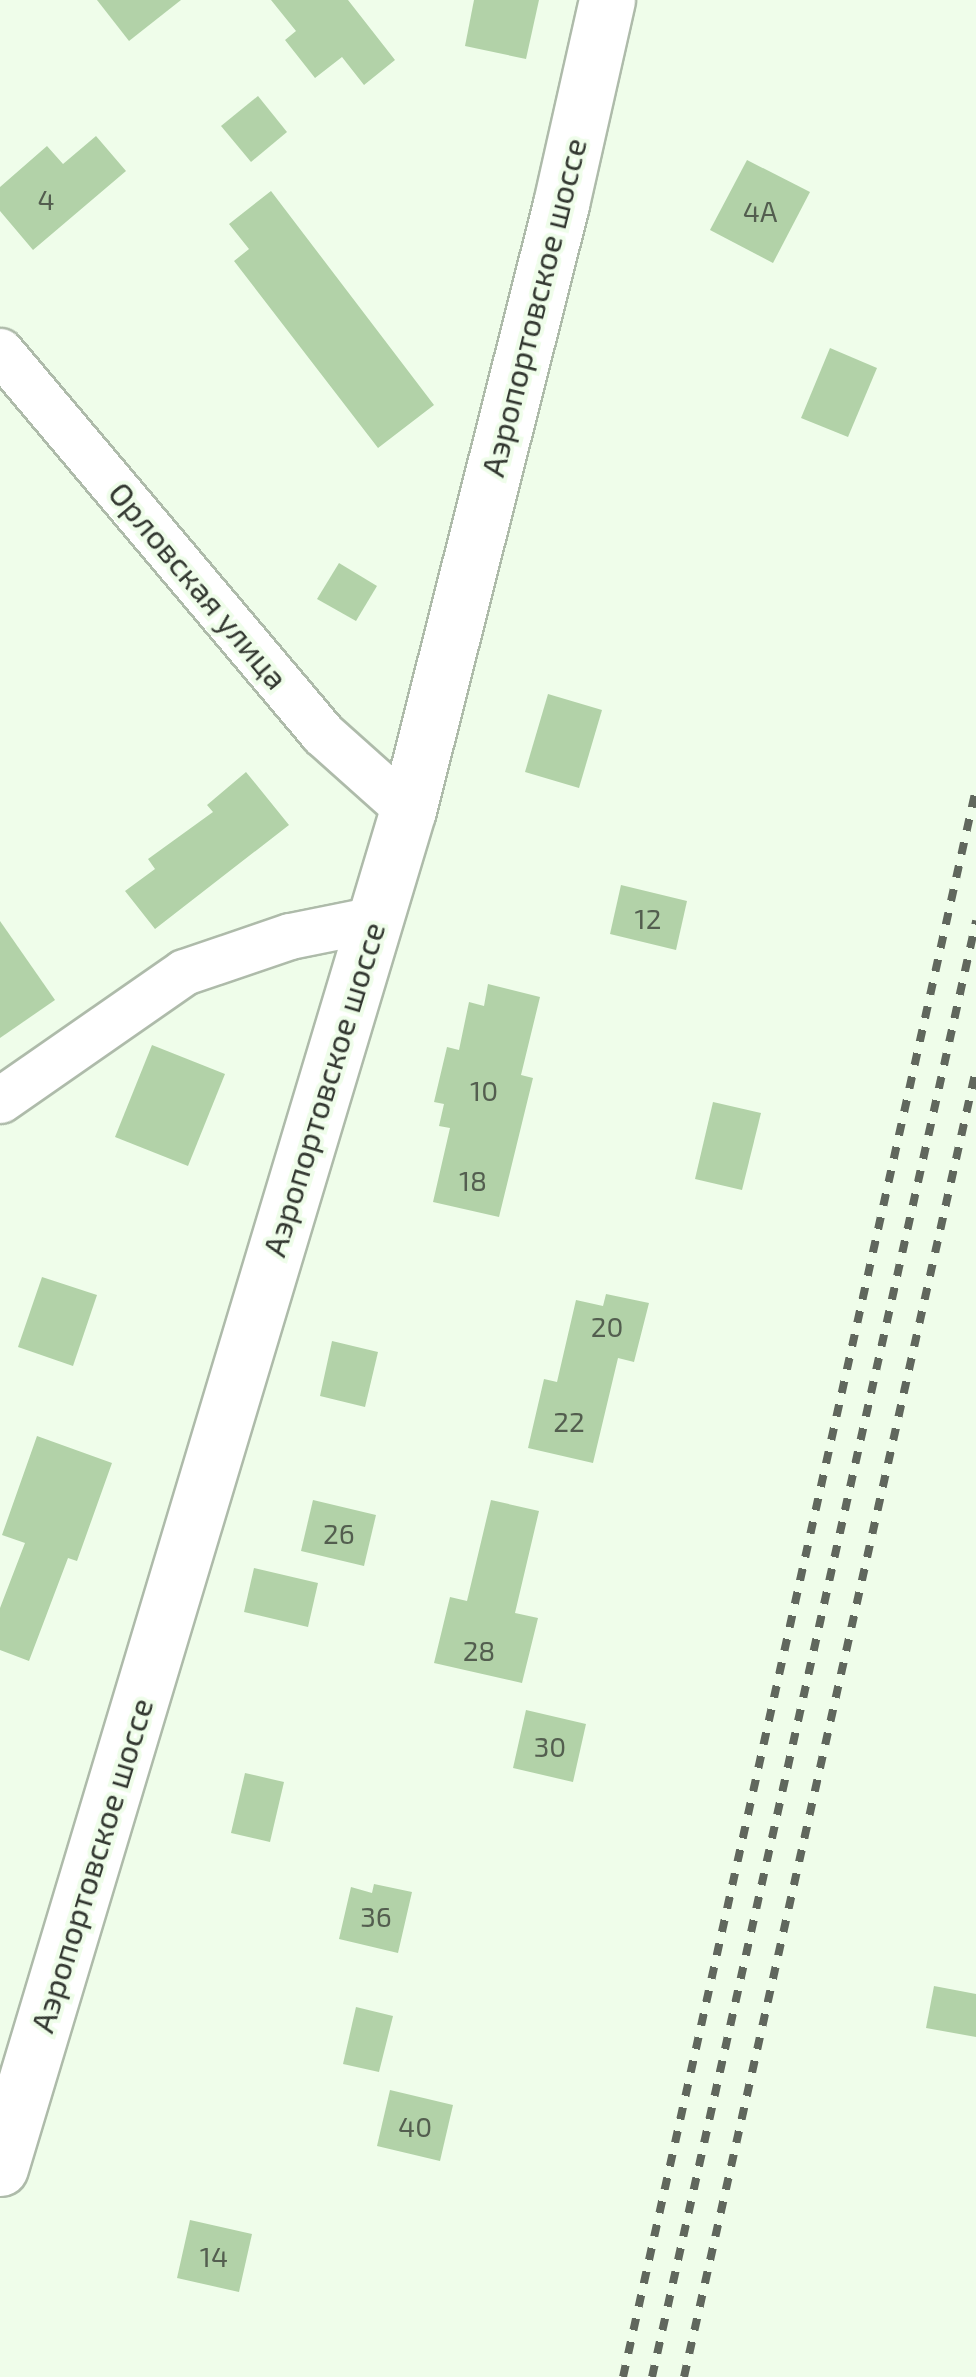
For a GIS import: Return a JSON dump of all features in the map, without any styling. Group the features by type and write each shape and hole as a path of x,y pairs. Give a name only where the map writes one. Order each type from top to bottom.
{"main road":[{"name":"Аэропортовское шоссе","path":"0,2168 408,810 561,204 607,0"}],"street":[{"name":"Орловская улица","path":"1,350 322,734 408,810"},
{"path":"0,1100 184,972 290,936 374,919"}],"building":[{"path":"97,0 181,0 129,41"},
{"path":"271,0 348,0 395,60 364,85 342,57 315,78 285,40 296,31"},
{"path":"474,0 539,0 526,59 465,46"},
{"path":"258,96 287,132 251,162 221,126"},
{"path":"96,136 126,171 33,250 0,211 0,187 47,146 63,164"},
{"path":"747,160 810,192 773,263 710,230"},
{"path":"271,191 434,405 378,448 234,261 249,249 229,224"},
{"path":"830,348 877,368 848,437 801,418"},
{"path":"339,563 377,586 356,621 317,599"},
{"path":"548,694 602,710 579,788 525,772"},
{"path":"246,772 289,825 155,929 125,891 155,869 148,859 213,812 207,805"},
{"path":"621,885 687,901 676,950 610,934"},
{"path":"0,921 55,1000 0,1038"},
{"path":"488,984 540,997 521,1075 533,1078 499,1217 433,1202 450,1128 439,1126 444,1104 434,1102 447,1047 459,1050 469,1002 484,1006"},
{"path":"152,1045 225,1074 188,1166 115,1137"},
{"path":"713,1102 761,1113 742,1190 695,1179"},
{"path":"42,1277 97,1295 73,1366 18,1347"},
{"path":"606,1294 649,1303 634,1362 618,1358 593,1463 528,1448 544,1379 557,1382 576,1300 603,1306"},
{"path":"332,1341 378,1352 365,1407 320,1396"},
{"path":"37,1436 112,1463 77,1561 68,1558 29,1661 0,1650 0,1608 25,1543 2,1535"},
{"path":"313,1500 376,1515 364,1566 301,1551"},
{"path":"491,1500 539,1511 515,1613 538,1618 522,1683 434,1663 450,1597 467,1601"},
{"path":"254,1568 318,1583 308,1627 244,1612"},
{"path":"526,1710 586,1724 573,1782 513,1768"},
{"path":"245,1773 284,1782 270,1842 231,1833"},
{"path":"374,1884 412,1892 398,1953 339,1939 351,1887 372,1893"},
{"path":"934,1986 976,1994 976,2037 926,2028"},
{"path":"356,2007 393,2016 379,2072 343,2064"},
{"path":"390,2090 453,2105 440,2161 377,2146"},
{"path":"190,2220 252,2234 239,2292 177,2278"}],"railway":[{"path":"623,2377 976,789"},
{"path":"652,2377 976,921"},
{"path":"684,2377 976,1070"}]}
